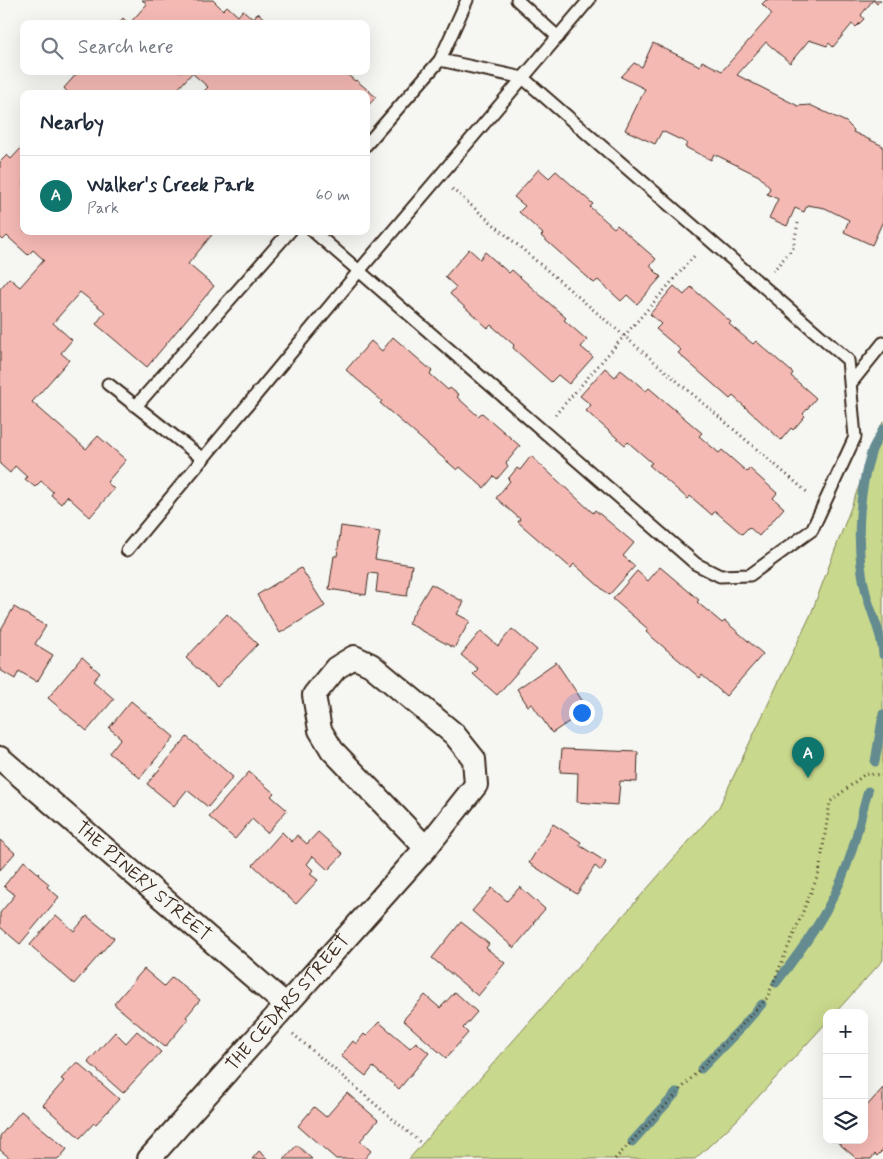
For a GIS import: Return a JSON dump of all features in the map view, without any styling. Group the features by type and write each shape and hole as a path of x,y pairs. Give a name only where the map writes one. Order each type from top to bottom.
{"street":[{"name":"THE CEDARS STREET","path":"149,1159 426,848 476,785 474,759 454,734 371,665 354,657 336,668 314,695 320,730 332,750 426,848"},
{"name":"THE PINERY STREET","path":"0,758 280,1011"}],"lane":[{"path":"370,140 440,60 467,0"},
{"path":"517,0 558,37"},
{"path":"127,550 359,271 589,0"},
{"path":"318,235 696,564 720,576 750,575 812,530 856,437 848,360 523,78 440,60"},
{"path":"136,406 286,235"},
{"path":"851,382 883,343"},
{"path":"108,384 203,458"}],"path":[{"path":"438,178 823,506"},
{"path":"762,285 793,248 798,223"},
{"path":"542,430 709,239"},
{"path":"615,1159 767,998 819,873 830,802 865,774 883,775"},
{"path":"280,1011 422,1144"}],"green space":[{"path":"883,422 883,960 839,1009 823,1009 823,1026 736,1121 695,1159 409,1159 719,807 811,614"}],"building":[{"path":"142,0 213,0 223,10 227,6 238,16 243,10 253,19 258,13 266,20 133,20 147,4"},
{"path":"766,0 873,0 861,15 864,19 856,27 852,24 833,47 829,43 827,46 809,40 790,63 766,42 737,75 798,106 810,105 846,122 854,130 853,132 883,146 883,221 872,245 844,232 849,220 825,208 807,205 804,212 795,208 787,226 769,218 778,199 767,194 770,188 759,176 714,154 711,160 685,147 687,143 662,131 655,144 625,130 645,89 621,77 634,63 642,67 653,43 700,66 702,61 722,71 772,14 762,4"},
{"path":"873,0 881,0 877,4"},
{"path":"75,75 190,75 177,90 66,90 64,88"},
{"path":"194,75 348,75 368,90 205,90 208,87"},
{"path":"370,92 376,97 370,104"},
{"path":"20,149 20,235 212,235 188,264 214,286 147,367 96,324 105,312 80,292 53,323 72,340 61,353 69,360 32,402 86,449 98,436 126,460 107,482 114,489 90,517 67,496 61,504 51,495 53,492 41,481 35,487 25,479 27,477 15,466 10,473 0,464 0,289 9,278 20,287 44,260 33,250 28,255 7,236 3,240 0,237 0,162 7,155 11,159"},
{"path":"539,169 549,178 556,171 593,204 590,207 614,228 617,225 656,259 650,266 661,277 637,304 627,295 621,301 598,280 594,283 541,236 543,234 519,212 525,206 514,197"},
{"path":"469,249 480,259 485,252 509,273 512,270 566,318 564,320 587,340 581,347 593,357 569,384 558,375 551,382 513,348 514,345 491,325 488,328 450,294 456,287 445,277"},
{"path":"674,286 684,295 691,287 731,322 729,324 753,344 756,341 793,373 791,376 816,398 803,414 805,416 781,440 733,396 730,399 678,353 681,350 656,329 661,324 650,314"},
{"path":"393,337 432,371 430,374 448,390 450,388 459,395 457,397 478,416 482,413 520,446 506,463 508,466 497,479 494,476 484,488 460,467 457,470 380,403 382,401 346,370 371,341 382,351"},
{"path":"605,368 615,377 621,370 646,391 649,388 702,433 699,436 719,453 722,450 747,472 749,468 777,493 773,498 784,508 759,536 749,527 742,534 715,511 712,515 690,496 688,499 649,465 652,463 628,442 625,445 586,411 591,405 580,396"},
{"path":"531,456 593,513 595,510 634,543 623,556 635,566 609,595 574,564 571,568 518,522 520,519 496,498 510,481 508,479 517,468 520,470"},
{"path":"341,526 380,532 375,559 412,565 407,596 376,592 378,574 369,573 366,595 329,589 334,556 337,556"},
{"path":"660,567 699,600 697,602 722,623 725,621 763,654 726,696 702,675 700,678 646,632 648,629 613,599 637,571 648,581"},
{"path":"301,568 325,606 280,633 257,595"},
{"path":"431,584 464,602 457,614 470,621 454,648 408,623"},
{"path":"14,607 46,626 35,644 53,655 37,682 19,671 15,679 0,670 0,631"},
{"path":"227,614 258,644 217,687 186,658"},
{"path":"512,629 537,650 497,695 473,674 478,669 461,655 481,631 498,646"},
{"path":"82,657 100,673 93,681 114,699 87,731 48,698"},
{"path":"556,662 588,709 552,733 532,704 528,706 517,689"},
{"path":"131,701 174,737 140,778 109,753 121,738 109,728"},
{"path":"187,737 233,777 208,807 187,790 174,806 147,784"},
{"path":"562,749 638,752 637,782 620,781 618,805 577,802 578,773 560,772"},
{"path":"249,772 274,793 271,796 287,810 267,833 252,819 235,839 209,817"},
{"path":"553,824 581,842 579,845 606,862 601,871 595,866 577,894 529,863"},
{"path":"282,832 292,842 297,835 307,844 318,832 343,854 328,870 313,856 307,864 313,870 310,874 318,880 296,904 253,865"},
{"path":"0,840 15,853 0,870"},
{"path":"24,861 49,884 47,887 59,897 20,944 0,927 0,913 15,895 4,886"},
{"path":"520,887 545,909 514,948 472,911 492,888 507,901"},
{"path":"56,915 74,931 87,916 114,938 74,984 30,945"},
{"path":"461,922 489,944 486,948 505,963 478,996 432,958"},
{"path":"144,969 164,986 172,977 200,1000 186,1017 188,1019 165,1047 114,1004"},
{"path":"455,992 477,1012 463,1028 468,1033 446,1058 403,1020 425,995 440,1008"},
{"path":"379,1022 410,1048 416,1042 429,1053 399,1089 373,1067 366,1076 341,1056 353,1041 356,1044 364,1034 366,1036"},
{"path":"137,1031 161,1052 123,1093 88,1062 115,1032 126,1043"},
{"path":"77,1062 119,1099 80,1138 43,1105 64,1081 61,1079"},
{"path":"883,1088 883,1150 877,1156 875,1154 871,1159 857,1159 840,1144 868,1144 868,1105"},
{"path":"347,1093 378,1120 360,1141 371,1151 364,1159 336,1159 298,1126 314,1107 326,1117"},
{"path":"21,1111 67,1149 59,1159 11,1159 0,1150 0,1136"},
{"path":"297,1145 312,1159 284,1159"},
{"path":"259,1151 268,1159 252,1159"}],"waterway":[{"path":"883,429 872,450 867,466 861,502 859,539 866,593 878,631 883,655"},
{"path":"875,762 883,714"},
{"path":"776,983 807,941 834,897 850,856 868,791"},
{"path":"701,1069 762,1004"},
{"path":"632,1142 677,1092"}],"place":[{"name":"Walker's Creek Park","path":"808,778"}]}
